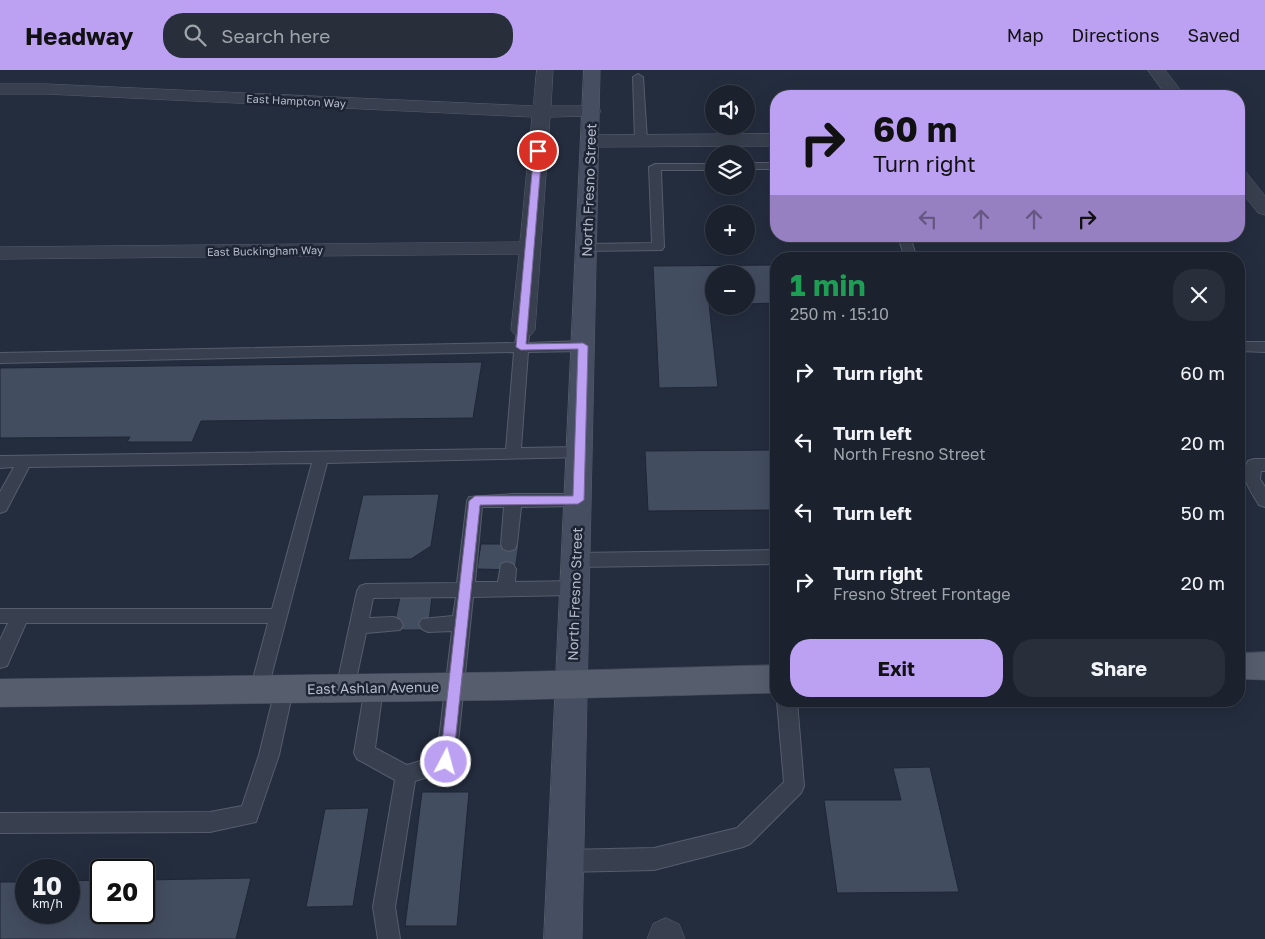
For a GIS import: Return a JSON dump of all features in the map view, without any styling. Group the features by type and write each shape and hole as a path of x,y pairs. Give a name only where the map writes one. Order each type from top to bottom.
{"main road":[{"name":"North Fresno Street","path":"563,939 586,248 592,141 592,70"},
{"path":"1245,666 1265,666"},
{"name":"East Ashlan Avenue","path":"0,694 571,685 770,679"}],"street":[{"path":"522,338 545,70"},
{"path":"1156,70 1171,90"},
{"path":"0,103 6,89"},
{"name":"East Hampton Way","path":"6,89 541,112 592,111"},
{"path":"592,141 770,140"},
{"path":"1245,184 1265,209"},
{"name":"East Buckingham Way","path":"0,253 530,248"}],"lane":[{"path":"638,77 641,141"},
{"path":"755,166 770,166"},
{"path":"586,248 658,247 655,167 705,167"},
{"path":"0,358 493,348 522,338 583,346"},
{"path":"513,454 522,338"},
{"path":"1245,347 1265,347"},
{"path":"0,462 580,453"},
{"path":"0,823 210,822 249,815 269,756 278,616 321,457"},
{"path":"0,507 25,461"},
{"path":"1265,465 1254,465 1252,479 1265,501"},
{"path":"509,544 513,500"},
{"path":"578,500 475,501 465,589 461,623 446,762 406,775 364,753 358,626 366,591 465,589 506,589 576,574 770,558"},
{"path":"506,589 507,569"},
{"path":"0,660 21,615"},
{"path":"0,616 278,616"},
{"path":"428,624 461,623"},
{"path":"358,626 394,625"},
{"path":"565,862 654,859 743,837 794,786 788,707"},
{"path":"389,939 384,907 406,775"}],"building":[{"path":"755,265 770,265 770,303 755,304"},
{"path":"653,266 705,266 705,315 710,315 718,387 659,388"},
{"path":"482,362 473,418 201,421 192,442 127,442 130,437 0,438 0,368"},
{"path":"770,450 770,510 648,511 645,451"},
{"path":"439,494 431,546 411,559 348,560 363,495"},
{"path":"481,544 519,544 515,570 477,569"},
{"path":"400,597 432,597 428,630 393,630"},
{"path":"930,767 959,892 837,893 824,800 901,800 893,768"},
{"path":"422,792 469,792 457,926 405,926"},
{"path":"369,808 353,906 306,907 325,809"},
{"path":"251,878 236,939 0,939 0,882 15,882 15,924 80,924 80,881 90,880 90,924 155,924 155,880"}],"route":[{"path":"446,762 475,501 578,500 583,346 521,347 538,151"}]}
